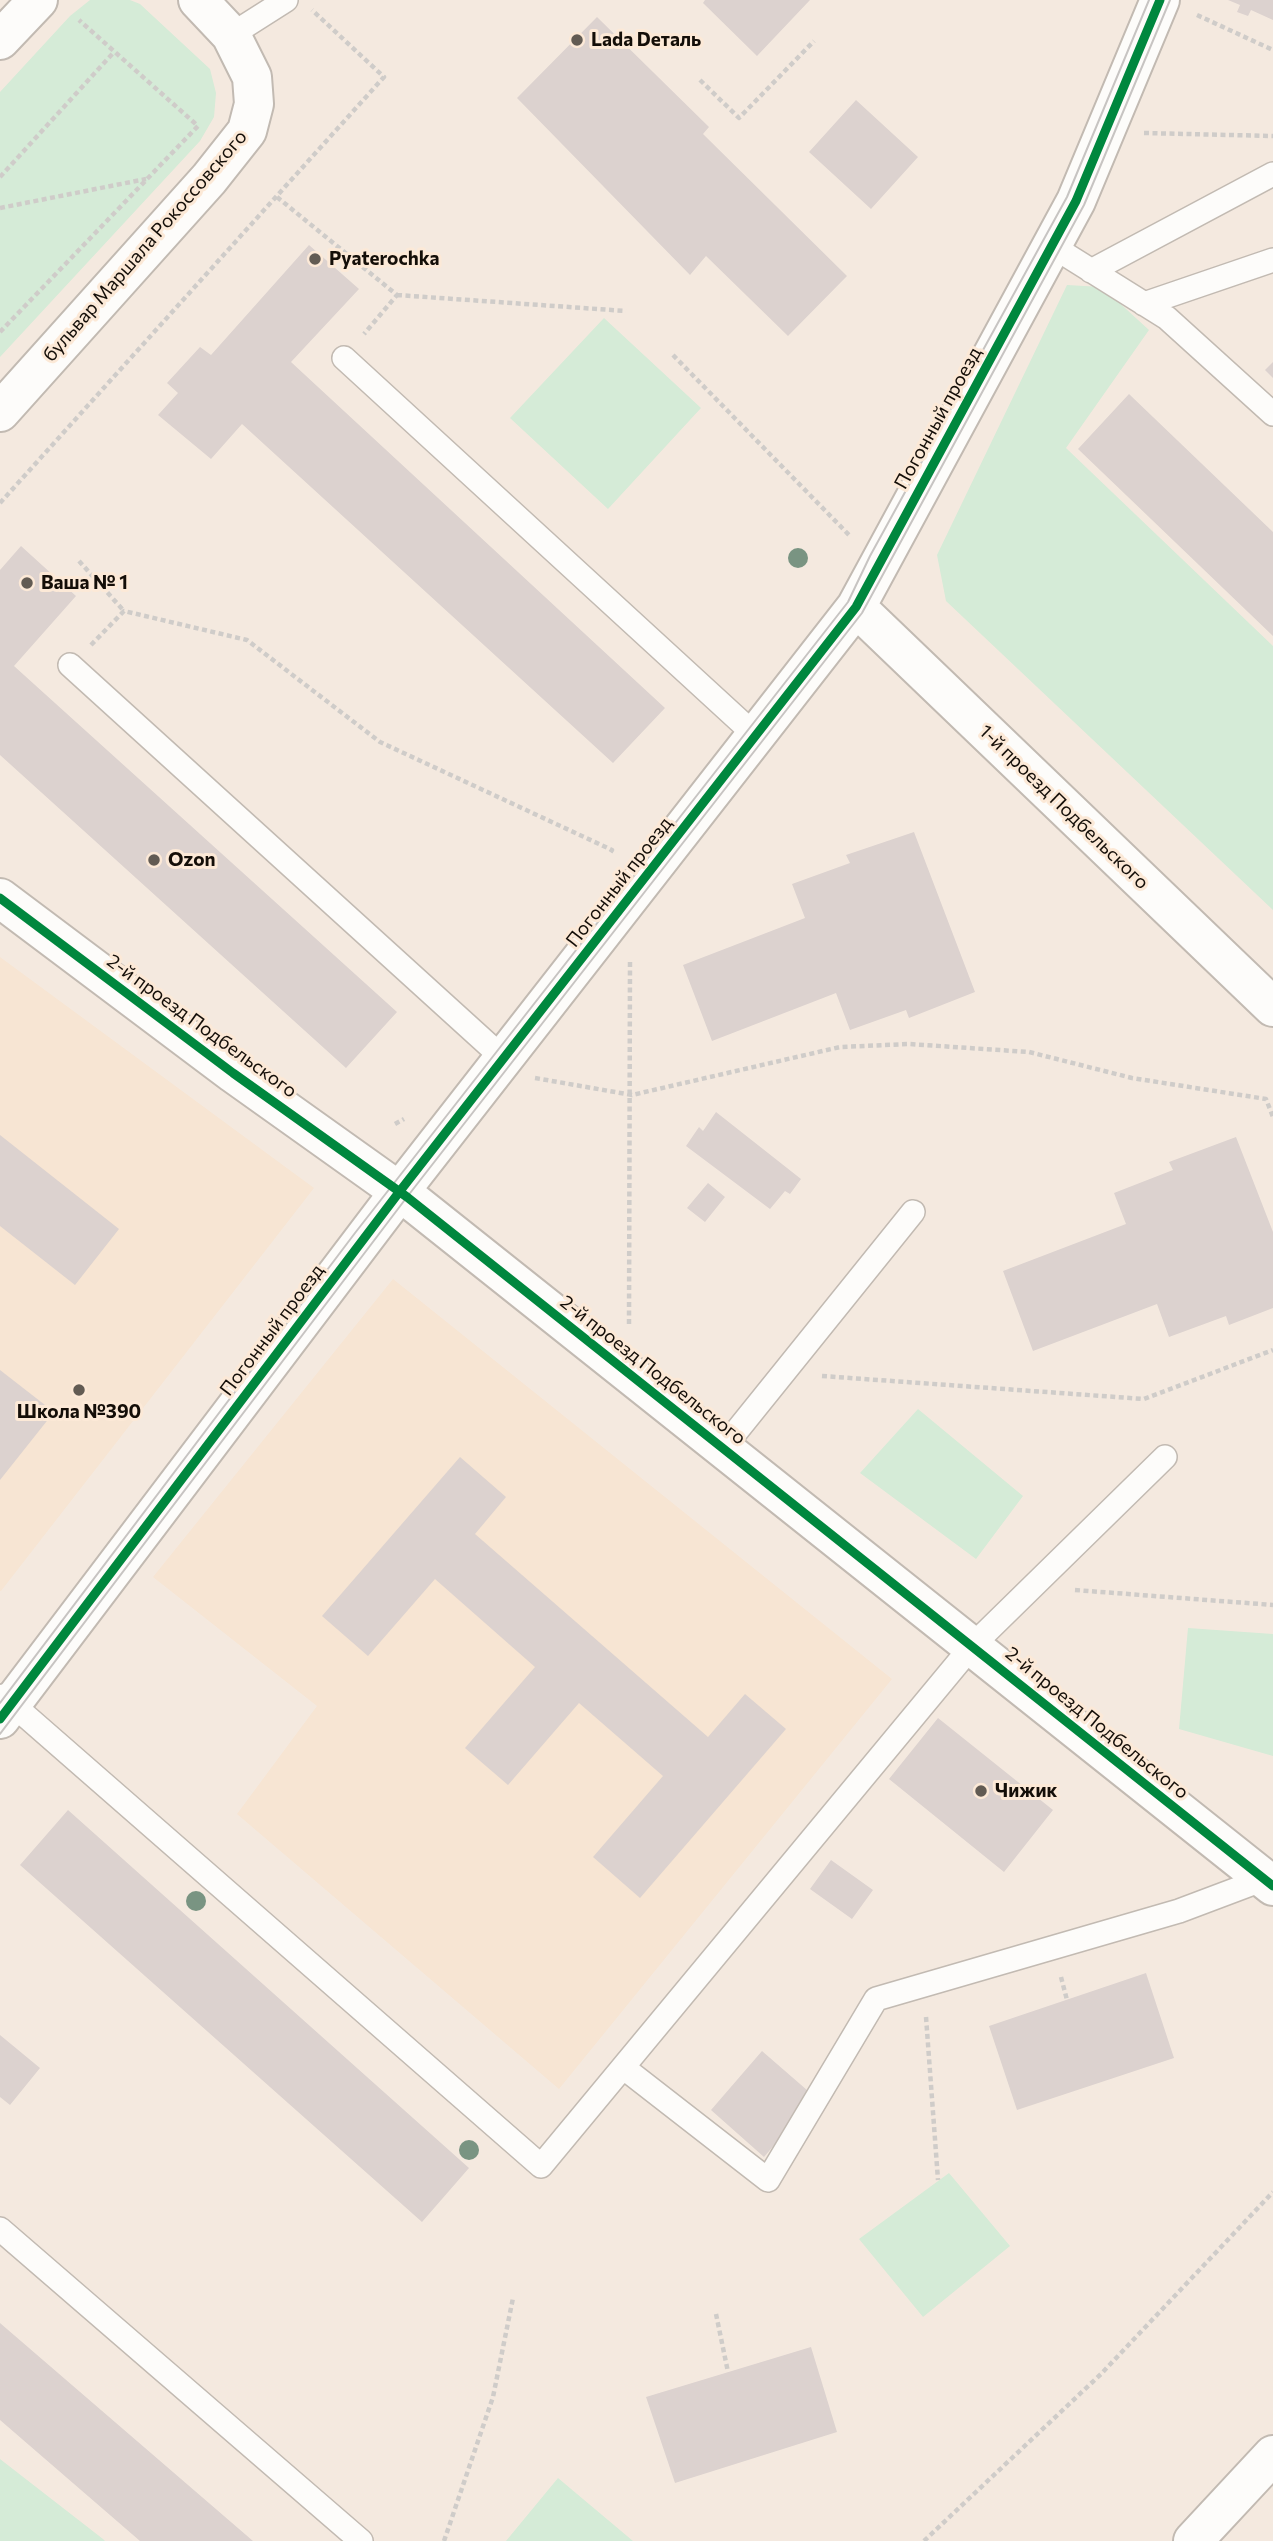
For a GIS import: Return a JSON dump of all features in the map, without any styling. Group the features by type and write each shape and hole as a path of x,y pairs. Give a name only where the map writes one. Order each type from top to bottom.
{"street":[{"path":"0,40 38,0"},
{"name":"бульвар Маршала Рокоссовского","path":"0,412 209,179 247,131 254,104 253,77 230,35 200,1"},
{"name":"Погонный проезд","path":"4,1705 400,1191 516,1068 755,735 856,607 1076,201 1105,132 1176,6"},
{"name":"1-й проезд Подбельского","path":"856,607 1273,1007"},
{"name":"2-й проезд Подбельского","path":"0,898 233,1073 400,1191 1269,1883"},
{"path":"1193,2541 1273,2455"}],"lane":[{"path":"230,35 286,0"},
{"path":"1091,271 1273,174"},
{"path":"1052,246 1167,318 1273,414"},
{"path":"1144,304 1273,260"},
{"path":"344,358 755,735"},
{"path":"70,665 516,1068"},
{"path":"723,1448 913,1212"},
{"path":"4,1705 541,2166 972,1646 1165,1457"},
{"path":"624,2067 768,2180 876,1999 1269,1883"},
{"path":"0,2229 361,2541"}],"path":[{"path":"1176,6 1273,50"},
{"path":"0,503 384,77 311,9"},
{"path":"0,332 198,126 79,20"},
{"path":"700,80 739,118 814,41"},
{"path":"0,177 114,52"},
{"path":"1105,132 1273,136"},
{"path":"0,208 147,179"},
{"path":"277,197 397,295 626,311"},
{"path":"344,358 397,295"},
{"path":"673,355 878,563"},
{"path":"79,561 124,611 247,640 380,742 612,850"},
{"path":"70,665 124,611"},
{"path":"629,1332 632,1095 630,957"},
{"path":"516,1068 632,1095 839,1047 909,1044 1029,1052 1132,1078 1266,1099 1273,1117"},
{"path":"783,1373 1144,1399 1273,1350"},
{"path":"1031,1588 1273,1605"},
{"path":"924,1985 938,2180"},
{"path":"924,2541 1101,2374 1273,2192"},
{"path":"444,2541 493,2397 513,2298"},
{"path":"716,2314 728,2372"}],"shaded area":[{"name":"Школа №390","path":"0,957 314,1188 1,1591 0,1591"},
{"path":"393,1279 892,1679 559,2089 237,1814 317,1706 153,1577"}],"green space":[{"path":"90,0 130,0 140,4 210,69 216,93 214,117 200,141 0,357 0,92 70,16"},
{"path":"1067,285 1102,287 1149,330 1066,448 1273,646 1273,910 946,601 937,555"},
{"path":"604,318 701,408 608,509 510,418"},
{"path":"918,1409 1023,1496 976,1559 860,1473"},
{"path":"1188,1628 1273,1634 1273,1756 1179,1729"},
{"path":"949,2173 1010,2246 923,2317 859,2239"},
{"path":"0,2459 103,2539 105,2541 0,2541"},
{"path":"558,2478 633,2541 506,2541"}],"building":[{"path":"705,0 810,0 757,56 703,3"},
{"path":"1228,0 1273,0 1273,20 1251,10 1248,16 1237,12 1240,5"},
{"path":"597,17 709,127 703,134 847,276 788,336 706,256 690,275 517,98"},
{"path":"856,100 918,157 871,209 809,152"},
{"path":"309,245 359,289 291,362 665,708 613,763 242,424 211,459 158,415 178,393 167,383 200,347 211,355"},
{"path":"1273,362 1273,378 1265,370"},
{"path":"1129,394 1273,532 1273,636 1078,449"},
{"path":"21,546 76,596 14,666 397,1012 346,1068 0,755 0,570"},
{"path":"914,832 975,992 909,1018 906,1010 850,1030 836,993 712,1041 683,965 805,918 792,884 850,863 846,855"},
{"path":"716,1112 801,1179 790,1194 785,1191 770,1209 686,1146 699,1127 703,1131"},
{"path":"0,1135 119,1229 75,1285 0,1226"},
{"path":"1236,1137 1273,1232 1273,1308 1229,1325 1226,1316 1169,1337 1157,1304 1033,1351 1003,1271 1126,1224 1114,1193 1173,1170 1169,1162"},
{"path":"708,1183 725,1197 705,1222 687,1208"},
{"path":"0,1370 54,1412 0,1480"},
{"path":"460,1457 506,1497 475,1534 708,1737 745,1694 786,1729 640,1898 593,1857 663,1776 579,1703 508,1785 465,1748 535,1667 435,1579 368,1656 322,1616"},
{"path":"938,1718 1053,1810 1004,1872 889,1779"},
{"path":"68,1810 469,2168 422,2222 20,1865"},
{"path":"831,1860 873,1890 852,1919 810,1889"},
{"path":"1146,1973 1174,2058 1017,2110 989,2026"},
{"path":"0,2035 40,2068 10,2105 0,2097"},
{"path":"762,2051 815,2097 764,2157 711,2110"},
{"path":"0,2323 253,2541 140,2541 0,2420"},
{"path":"811,2347 837,2432 675,2483 646,2397"}],"tram line":[{"path":"0,1703 355,1233 848,602 870,556 1067,197 1149,0"},
{"path":"0,1734 407,1197 862,613 1084,205 1170,0"}],"cycle path":[{"path":"0,1719 400,1191 856,607 1076,201 1160,0"},
{"path":"0,898 233,1073 407,1197 1273,1886"}],"place":[{"name":"Lada Dеталь","path":"577,40"},
{"name":"Pyaterochka","path":"315,259"},
{"name":"Ваша № 1","path":"27,583"},
{"name":"Ozon","path":"154,860"},
{"name":"Школа №390","path":"79,1390"},
{"name":"Чижик","path":"981,1791"}]}
